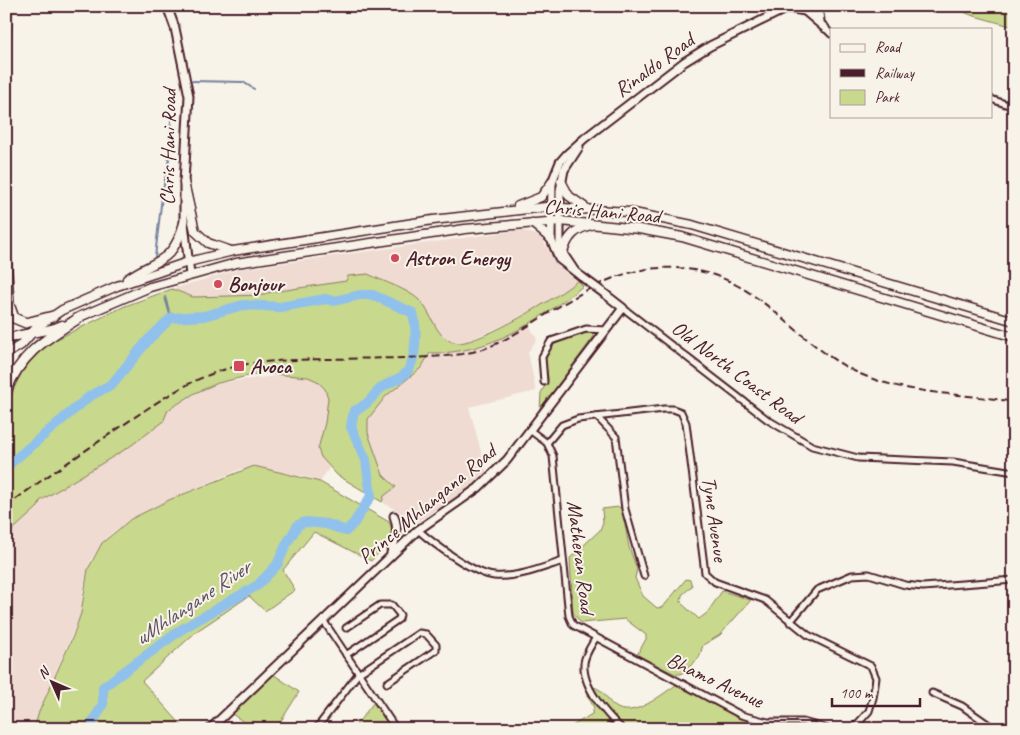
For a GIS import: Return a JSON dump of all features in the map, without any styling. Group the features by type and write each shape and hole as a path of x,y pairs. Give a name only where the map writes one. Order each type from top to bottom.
{"highway":[{"path":"6,34 7,6"},
{"path":"6,256 10,304 14,318 26,323 53,316"},
{"path":"6,390 12,376 26,356 46,339 82,316"}],"main road":[{"path":"561,181 569,196 586,209"},
{"path":"184,182 195,231 208,243 233,251"},
{"path":"504,210 535,200 545,193 552,182"},
{"name":"Chris Hani Road","path":"188,262 233,251 504,210 556,207 629,212 692,225 1014,321"},
{"name":"Chris Hani Road","path":"190,275 236,263 284,254 483,226 556,221 598,224 639,228 682,238 1014,337"},
{"path":"6,354 21,345 53,316 117,286 168,255 178,240 184,222"},
{"path":"531,222 552,239"},
{"path":"563,253 565,243 574,232 598,224"},
{"path":"117,286 188,262"},
{"path":"6,340 18,335 53,330 150,287 190,275"}],"street":[{"name":"Chris Hani Road","path":"166,6 175,28 190,96 184,182 184,222 190,275"},
{"path":"809,6 830,33"},
{"path":"818,6 820,21"},
{"path":"789,7 805,11 826,28"},
{"name":"Rinaldo Road","path":"556,221 552,182 567,154 697,53 789,7"},
{"path":"992,99 1014,107"},
{"name":"Rinaldo Road","path":"556,207 561,181 568,162 595,131"},
{"name":"Old North Coast Road","path":"556,221 552,239 559,260 768,420 812,446 858,458 953,462 1014,472"},
{"name":"Old North Coast Road","path":"556,221 563,253 579,275"},
{"name":"Prince Mhlangana Road","path":"210,729 418,530 478,488 508,460 623,308"},
{"path":"544,382 542,357 551,341 586,329 606,330"},
{"name":"Tyne Avenue","path":"547,443 556,431 568,422 664,409 673,409 681,412 686,423 705,572 714,582 765,600 808,635 868,664 875,672 876,684 869,711 853,729"},
{"path":"597,417 616,437 625,509 644,576"},
{"path":"531,431 547,443"},
{"name":"Matheran Road","path":"547,443 553,456 568,616 577,628 595,638 584,661 587,679 593,695 622,729"},
{"path":"390,556 398,535 394,516"},
{"path":"418,530 434,544 487,575 521,574 563,561"},
{"path":"790,622 817,590 852,575 869,574 905,585 923,587 1014,580"},
{"path":"346,628 382,604 392,605 400,615 398,619 346,655"},
{"path":"323,620 396,729"},
{"path":"316,729 358,674 419,633 426,634 436,645 436,650 387,683"},
{"name":"Bhamo Avenue","path":"595,638 741,715 768,722 803,722 828,729"},
{"path":"932,692 962,706 995,729"}],"shaded area":[{"path":"522,230 541,237 558,266 577,281 562,294 508,323 463,343 451,342 441,336 418,299 368,274 346,281 263,295 193,297 172,289 240,269"},
{"path":"528,324 537,339 528,352 536,391 469,407 487,473 456,497 417,522 382,502 384,496 396,487 383,475 368,433 368,419 372,411 390,391 421,368 430,353 443,353 484,346"},
{"path":"291,374 314,378 325,389 328,398 325,423 318,449 329,468 320,482 302,476 241,469 169,500 131,519 113,532 102,543 90,562 84,585 81,613 39,712 34,729 6,729 6,536 38,507 40,501 129,447 168,410 195,393 218,383"}],"green space":[{"path":"951,6 1014,6 1014,27 971,15"},
{"path":"368,274 413,295 423,305 439,332 451,341 459,343 485,335 520,318 554,298 577,281 583,286 531,323 493,342 451,352 430,353 421,368 386,396 368,419 368,433 383,475 396,487 384,496 382,502 337,475 321,457 318,449 325,423 328,398 325,389 317,381 308,377 261,373 218,383 195,393 168,410 163,422 129,447 40,501 38,507 6,536 6,416 14,388 22,372 33,357 55,340 125,306 172,289 193,297 263,295 346,281 348,276"},
{"path":"598,331 540,409 541,393 548,380 546,356 549,350 554,345 568,338"},
{"path":"254,466 320,482 389,522 392,528 391,539 371,561 314,532 283,570 295,590 265,611 249,596 197,631 142,681 185,729 34,729 39,712 73,636 81,613 88,569 102,543 131,519 169,500"},
{"path":"622,508 629,547 637,569 635,578 643,596 657,608 663,607 686,579 690,580 692,586 682,595 681,603 699,619 707,613 722,591 751,600 720,635 703,645 699,658 681,674 675,674 637,655 646,639 646,635 625,619 581,623 573,613 570,558 600,530 603,522 602,509"},
{"path":"273,674 299,692 276,729 254,729 232,714"},
{"path":"676,685 752,723 795,728 567,729 592,714 594,708 588,696 588,691 593,687 601,691 617,708 626,710 643,706"},
{"path":"374,702 392,729 353,729"}],"waterway":[{"path":"191,81 243,82 254,89"},
{"path":"155,257 162,196 170,153 172,85"},
{"name":"uMhlangane River","path":"6,467 90,396 112,384 149,339 171,318 204,316 243,305 280,307 326,299 334,301 360,295 373,295 413,313 415,345 409,369 405,374 381,388 365,405 354,411 351,427 366,460 371,496 354,523 346,531 327,524 305,522 298,525 277,565 258,585 182,629 103,687 103,704 89,729"},
{"path":"165,297 171,318"}],"railway":[{"path":"6,507 159,401 219,371 241,365 264,362 432,357 480,350 518,332 595,286 614,278 654,268 699,271 722,278 743,288 816,347 856,372 875,380 914,389 1014,402"}],"place":[{"name":"Astron Energy","path":"395,258"},
{"name":"Bonjour","path":"218,284"},
{"name":"Avoca","path":"239,366"}]}
